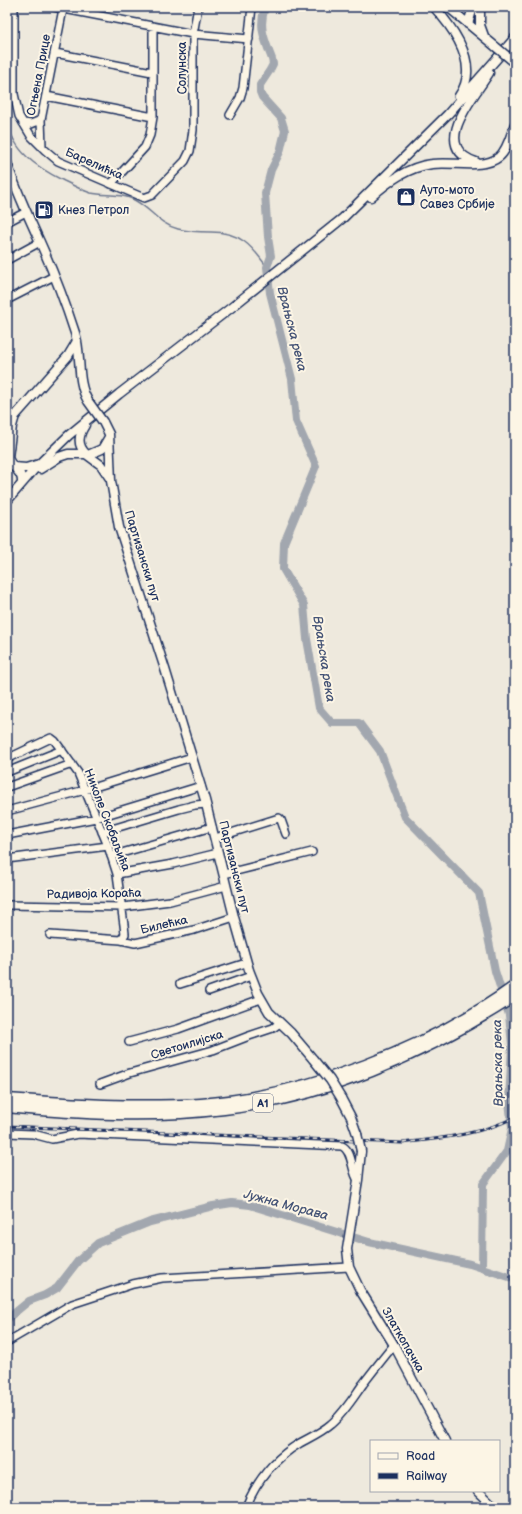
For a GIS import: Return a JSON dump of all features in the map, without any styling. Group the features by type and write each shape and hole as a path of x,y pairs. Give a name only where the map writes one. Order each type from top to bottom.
{"highway":[{"name":"A1","path":"7,1107 94,1114 145,1115 225,1109 280,1100 347,1080 448,1037 513,991"},
{"name":"A1","path":"7,1099 95,1105 139,1106 202,1104 260,1095 315,1082 359,1067 428,1037 497,1003"}],"main road":[{"path":"433,129 437,121 463,90 466,82 464,55 458,37 434,7"},
{"path":"448,7 515,62"},
{"path":"468,24 473,7"},
{"path":"480,7 480,25 485,37"},
{"path":"7,501 32,472 70,435 119,394 343,218 433,129 515,38"},
{"path":"485,163 474,162 463,155 457,144 456,130 461,115 487,78 492,64"},
{"path":"343,218 356,210 390,182 409,170 431,164 485,163 496,158 502,153 515,124"},
{"name":"Партизански пут","path":"7,163 10,184 26,212 40,242 54,276 77,341 83,393 107,428 109,437 111,481 122,537 201,786 246,964 261,999 269,1012 291,1033 330,1080 351,1117 361,1151 355,1204"},
{"path":"22,483 21,474 10,463 8,457 14,419 23,406 72,351 77,341"},
{"path":"59,366 67,362 79,362"},
{"path":"87,421 79,438 80,447 103,468 111,481"},
{"path":"32,472 43,468 59,457 68,454 87,455 102,449 109,437"},
{"path":"14,467 26,468 40,464"},
{"name":"Златкопачка","path":"355,1204 347,1249 349,1267 360,1290 394,1346 444,1440"},
{"path":"479,1492 492,1504"}],"street":[{"name":"Барелићка","path":"14,7 14,94 16,108 31,136 58,161 144,198"},
{"path":"54,7 67,8 193,34 249,39"},
{"name":"Солунска","path":"144,198 152,195 184,161 190,151 193,130 193,34 198,7"},
{"path":"230,115 240,98 243,88 252,7"},
{"name":"Огњена Прице","path":"42,147 41,120 55,53 67,8"},
{"path":"111,184 147,143 150,134 153,117 153,26"},
{"path":"55,53 152,72"},
{"path":"46,96 153,117"},
{"path":"23,123 31,124 41,120"},
{"path":"7,222 26,212"},
{"path":"7,260 40,242"},
{"path":"7,300 54,276"},
{"name":"Николе Скобаљића","path":"9,758 51,738 55,741 72,764 86,790 108,846 117,874 125,934 121,940"},
{"path":"7,772 62,750"},
{"path":"7,811 86,790 192,757"},
{"path":"7,787 72,764"},
{"path":"7,835 96,818 201,786"},
{"path":"102,832 179,809 206,804"},
{"path":"215,838 279,818 286,834"},
{"path":"111,856 212,827"},
{"path":"7,859 108,846"},
{"path":"224,874 312,852"},
{"path":"117,874 173,864 218,853"},
{"name":"Радивоја Кораћа","path":"7,905 122,907 176,900 226,886"},
{"name":"Билећка","path":"50,935 121,940 135,943 194,930 234,918"},
{"path":"180,984 246,964"},
{"path":"209,991 251,976"},
{"path":"129,1042 178,1029 261,999"},
{"name":"Светоилијска","path":"100,1084 130,1073 213,1050 273,1028 280,1023"},
{"path":"7,1133 34,1134 52,1139 78,1134 342,1146 349,1154 354,1173 358,1180"},
{"path":"7,1342 72,1304 133,1284 162,1278 349,1267"},
{"path":"246,1507 251,1494 274,1463 286,1452 318,1434 342,1414 369,1376 394,1346"}],"waterway":[{"name":"Врањска река","path":"265,7 262,28 273,64 260,85 260,92 262,97 281,118 285,131 280,152 271,170 265,193 271,256 267,267 270,293 292,379 296,421 316,466 284,543 283,569 304,605 307,639 319,708 332,723 359,723 380,751 405,817 479,893 495,971 509,1015 512,1045 509,1101 512,1128 507,1151 483,1184 482,1267"},
{"path":"7,119 14,140 20,149 35,164 54,176 91,193 130,198 143,205 164,223 178,229 194,232 230,234 244,241 250,246 267,267"},
{"name":"Јужна Морава","path":"7,1319 29,1301 45,1295 57,1288 78,1261 98,1243 150,1222 213,1206 232,1203 250,1205 369,1242 470,1264 515,1279"}],"railway":[{"path":"7,1126 402,1143 474,1132 515,1117"}],"place":[{"name":"Ауто-мото Савез Србије","path":"406,197"},
{"name":"Кнез Петрол","path":"44,210"}]}
